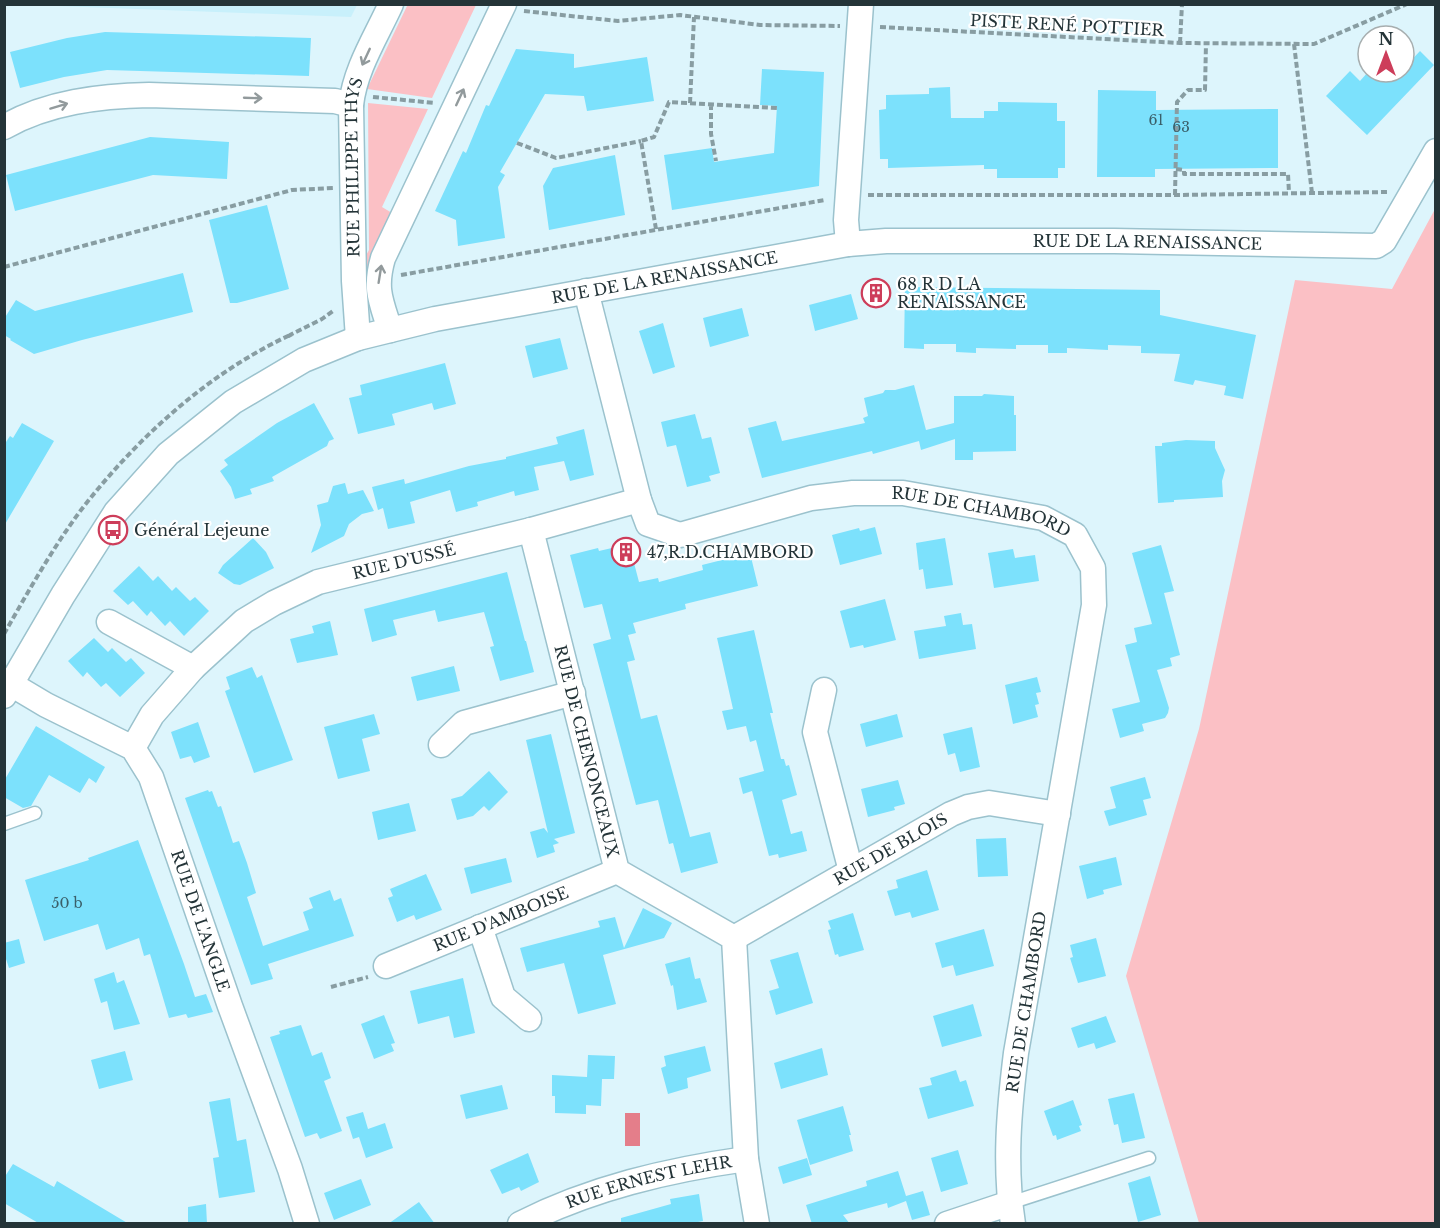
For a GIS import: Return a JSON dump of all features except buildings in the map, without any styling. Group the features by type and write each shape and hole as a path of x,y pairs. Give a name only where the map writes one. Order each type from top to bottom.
{"street":[{"name":"RUE PHILIPPE THYS","path":"358,338 354,281 351,100 358,74 391,4"},
{"path":"390,330 378,294 378,276 383,258 504,5"},
{"path":"848,244 846,220 860,15"},
{"path":"4,127 30,115 66,104 118,96 351,100"},
{"name":"RUE DE LA RENAISSANCE","path":"7,687 116,512 168,454 233,402 304,360 358,338 435,319 848,244 886,241 1114,241 1376,246 1384,241 1436,152"},
{"name":"RUE DE CHAMBORD","path":"586,291 639,500 648,524 680,534 811,498 853,493 903,493 1043,518 1075,534 1093,568 1094,605 1016,1053 1008,1113 1007,1168 1011,1213"},
{"name":"RUE D'USSÉ","path":"133,748 152,715 193,668 244,621 274,603 318,582 531,530 639,500"},
{"name":"RUE DE CHENONCEAUX","path":"531,530 617,872 734,938"},
{"path":"109,622 193,668"},
{"path":"7,687 133,748"},
{"path":"824,690 816,732 851,871"},
{"path":"441,745 464,723 573,693"},
{"name":"RUE DE L'ANGLE","path":"133,748 151,777 230,1006 290,1169 307,1224"},
{"name":"RUE DE BLOIS","path":"734,938 951,814 968,807 989,803 1058,814"},
{"name":"RUE D'AMBOISE","path":"386,966 617,872"},
{"path":"480,927 503,997 529,1020"},
{"path":"734,938 746,1159 757,1224"},
{"name":"RUE ERNEST LEHR","path":"520,1224 592,1193 651,1176 746,1159"},
{"path":"947,1224 1011,1213"}],"lane":[{"path":"4,824 35,813"},
{"path":"1011,1213 1149,1158"}],"path":[{"path":"1180,43 1182,4"},
{"name":"PISTE RENÉ POTTIER","path":"504,5 528,12 618,21 680,15 760,25 860,15 1180,43 1314,44 1407,4"},
{"path":"690,103 694,17"},
{"path":"1175,195 1177,102 1188,90 1205,90 1206,43"},
{"path":"1294,44 1312,193"},
{"path":"351,100 432,102 453,112"},
{"path":"517,143 556,158 641,141 654,137 669,102 777,108"},
{"path":"711,104 711,135 716,161"},
{"path":"641,141 656,229"},
{"path":"1176,169 1184,170 1184,174 1288,174 1289,193"},
{"path":"4,267 291,190 335,188"},
{"path":"392,276 848,195 1175,195 1413,191"},
{"path":"331,987 375,975 386,966"}],"shaded area":[{"path":"5,4 357,4 357,5 351,17"},
{"path":"408,4 476,5 432,98 367,89"},
{"path":"368,103 428,109 382,207 392,213 368,274 363,275 363,261 369,250"},
{"path":"1435,209 1435,1223 1199,1223 1126,976 1199,729 1295,280 1392,289"},
{"path":"625,1113 640,1113 640,1146 625,1146"}],"place":[{"name":"68 R D LA RENAISSANCE","path":"876,293"},
{"name":"Général Lejeune","path":"113,530"},
{"name":"47,R.D.CHAMBORD","path":"626,552"}]}
